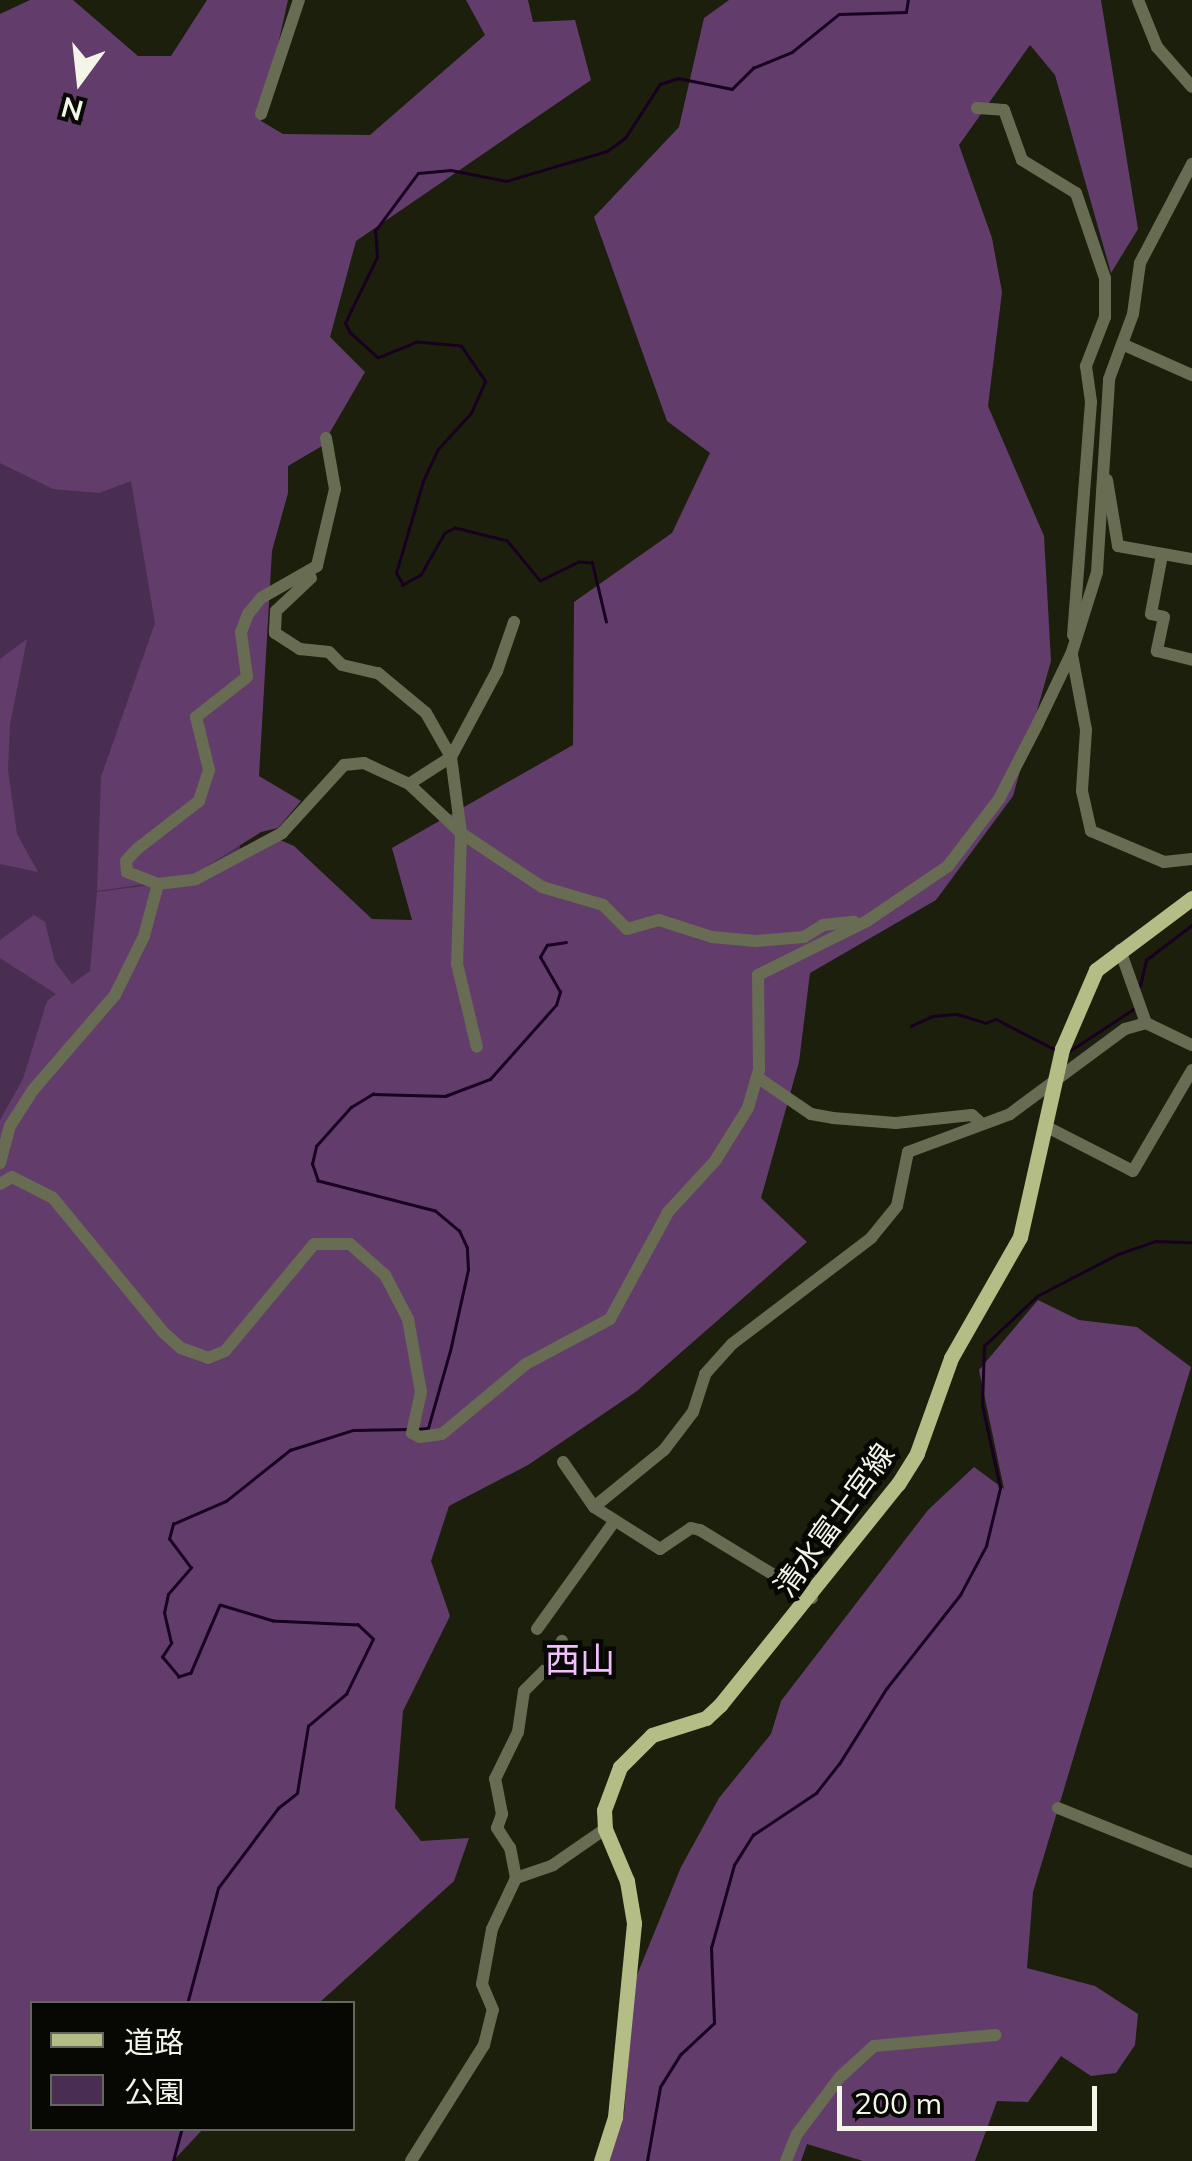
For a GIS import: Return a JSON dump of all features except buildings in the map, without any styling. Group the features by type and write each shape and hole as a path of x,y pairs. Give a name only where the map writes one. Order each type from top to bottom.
{"main road":[{"name":"清水富士宮線","path":"605,1829 607,1796 634,1751 652,1736 706,1718 812,1598 917,1453 951,1358 1020,1236 1049,1128 1062,1053 1096,970 1192,898"},
{"path":"601,2161 615,2118 634,1923 628,1880 605,1829"}],"street":[{"path":"261,114 298,0"},
{"path":"1138,0 1157,47 1192,88"},
{"path":"977,108 1004,110 1022,160 1076,194 1105,278 1105,317 1086,366 1091,402 1072,652 1086,730 1082,792 1091,831 1164,862 1192,859"},
{"path":"1,1179 24,1181 52,1198 163,1332 182,1348 208,1358 224,1351 314,1244 350,1244 384,1274 408,1319 421,1392 413,1429 442,1434 526,1364 610,1319 668,1212 740,1125 758,1077 758,975 866,922 948,866 976,835 1072,652 1097,572 1109,379 1122,344 1140,263 1192,164"},
{"path":"1122,344 1192,374"},
{"path":"326,438 335,489 316,566 276,611 275,633 300,649 329,652 342,665 378,672 426,713 452,757 461,833 456,964 477,1047"},
{"path":"1102,451 1118,546 1192,559"},
{"path":"1162,555 1151,614 1164,616 1157,651 1192,660"},
{"path":"316,566 262,598 248,614 242,632 247,676 196,716 209,770 199,801 126,861 127,872 158,884 196,880 282,833 344,765 364,763 409,784 461,833 542,887 603,905 627,929 659,920 712,936 756,941 804,938 823,925 866,922"},
{"path":"409,784 452,757 497,672 514,622"},
{"path":"0,1163 10,1126 33,1090 114,995 144,936 158,884"},
{"path":"1120,950 1130,990 1144,1019 1190,1040"},
{"path":"594,1507 664,1450 692,1412 705,1374 732,1344 871,1238 897,1206 908,1152 982,1124 1056,1085 1144,1019"},
{"path":"1049,1128 1133,1171 1192,1070"},
{"path":"758,1077 822,1116 896,1122 972,1115 982,1124"},
{"path":"563,1462 594,1507 660,1549 690,1528 700,1530 812,1598"},
{"path":"537,1629 614,1522"},
{"path":"516,1878 497,1828 502,1814 495,1779 518,1732 524,1691 553,1662 562,1642"},
{"path":"1058,1808 1192,1862"},
{"path":"410,2161 484,2045 493,2010 482,1984 492,1929 516,1878 553,1864 605,1829"},
{"path":"786,2161 796,2134 840,2077 874,2046 996,2035"}],"green space":[{"path":"0,420 133,475 246,868 0,1392"}],"shaded area":[{"path":"30,0 73,0 138,56 171,56 207,0 288,0 261,121 283,134 370,135 485,35 466,0 528,0 533,22 575,20 591,80 356,241 330,337 365,372 322,446 288,466 288,493 272,551 259,776 301,801 278,828 261,832 188,878 97,891 101,777 155,623 131,481 99,493 53,489 0,463 0,14"},
{"path":"729,0 1101,0 1138,229 1111,273 1055,75 1030,45 959,145 992,238 1002,292 988,406 1044,536 1051,661 1013,796 936,900 810,973 799,1062 761,1198 807,1242 637,1391 528,1465 449,1506 431,1561 450,1616 403,1711 395,1808 421,1841 469,1838 454,1881 321,2001 30,2001 30,2131 201,2131 173,2161 0,2161 0,1120 23,1079 47,1001 56,994 0,958 0,940 34,915 45,922 55,962 72,984 90,971 97,892 190,880 275,838 294,846 372,919 412,920 392,848 573,745 574,602 672,533 710,453 667,421 594,217 679,127 704,18"},
{"path":"27,639 10,724 8,770 17,834 38,872 0,864 0,659"},
{"path":"1038,1300 1079,1320 1137,1327 1191,1367 1033,1892 1027,1968 1095,1986 1138,2014 1135,2045 1116,2073 1091,2076 1061,2056 1028,2102 997,2101 975,2161 863,2161 807,2144 801,2161 607,2161 624,2113 635,1980 681,1867 719,1798 771,1734 781,1701 928,1510 974,1467 1004,1489 979,1370"}],"waterway":[{"path":"606,622 592,563 579,562 540,581 507,541 455,528 445,533 421,575 403,585 396,573 423,481 438,449 471,413 485,381 461,346 417,342 378,358 350,333 345,323 377,257 375,231 418,173 451,170 506,181 607,151 625,138 660,84 678,78 732,89 753,68 792,52 839,14 906,12 908,0"},
{"path":"1140,986 1146,960 1192,925"},
{"path":"417,1429 428,1428 450,1351 468,1270 467,1248 459,1231 435,1211 318,1181 312,1164 316,1146 351,1107 373,1094 445,1096 490,1079 556,1005 560,992 540,957 547,945 566,942"},
{"path":"1068,1052 1135,1008"},
{"path":"911,1026 932,1016 957,1014 986,1023 996,1019 1056,1050"},
{"path":"647,2161 660,2087 681,2054 714,2023 711,1948 734,1865 753,1835 816,1793 839,1764 886,1689 960,1595 986,1546 1000,1488 982,1405 984,1346 1037,1296 1118,1254 1155,1241 1192,1242"},
{"path":"188,2001 218,1888 278,1808 297,1793 308,1726 346,1694 373,1639 358,1625 273,1621 220,1605 191,1673 179,1677 162,1657 171,1643 164,1613 168,1594 191,1568 169,1539 173,1524 226,1501 290,1450 353,1430 409,1429"},
{"path":"173,2161 181,2131"}],"district":[{"name":"西山","path":"580,1659"}]}
